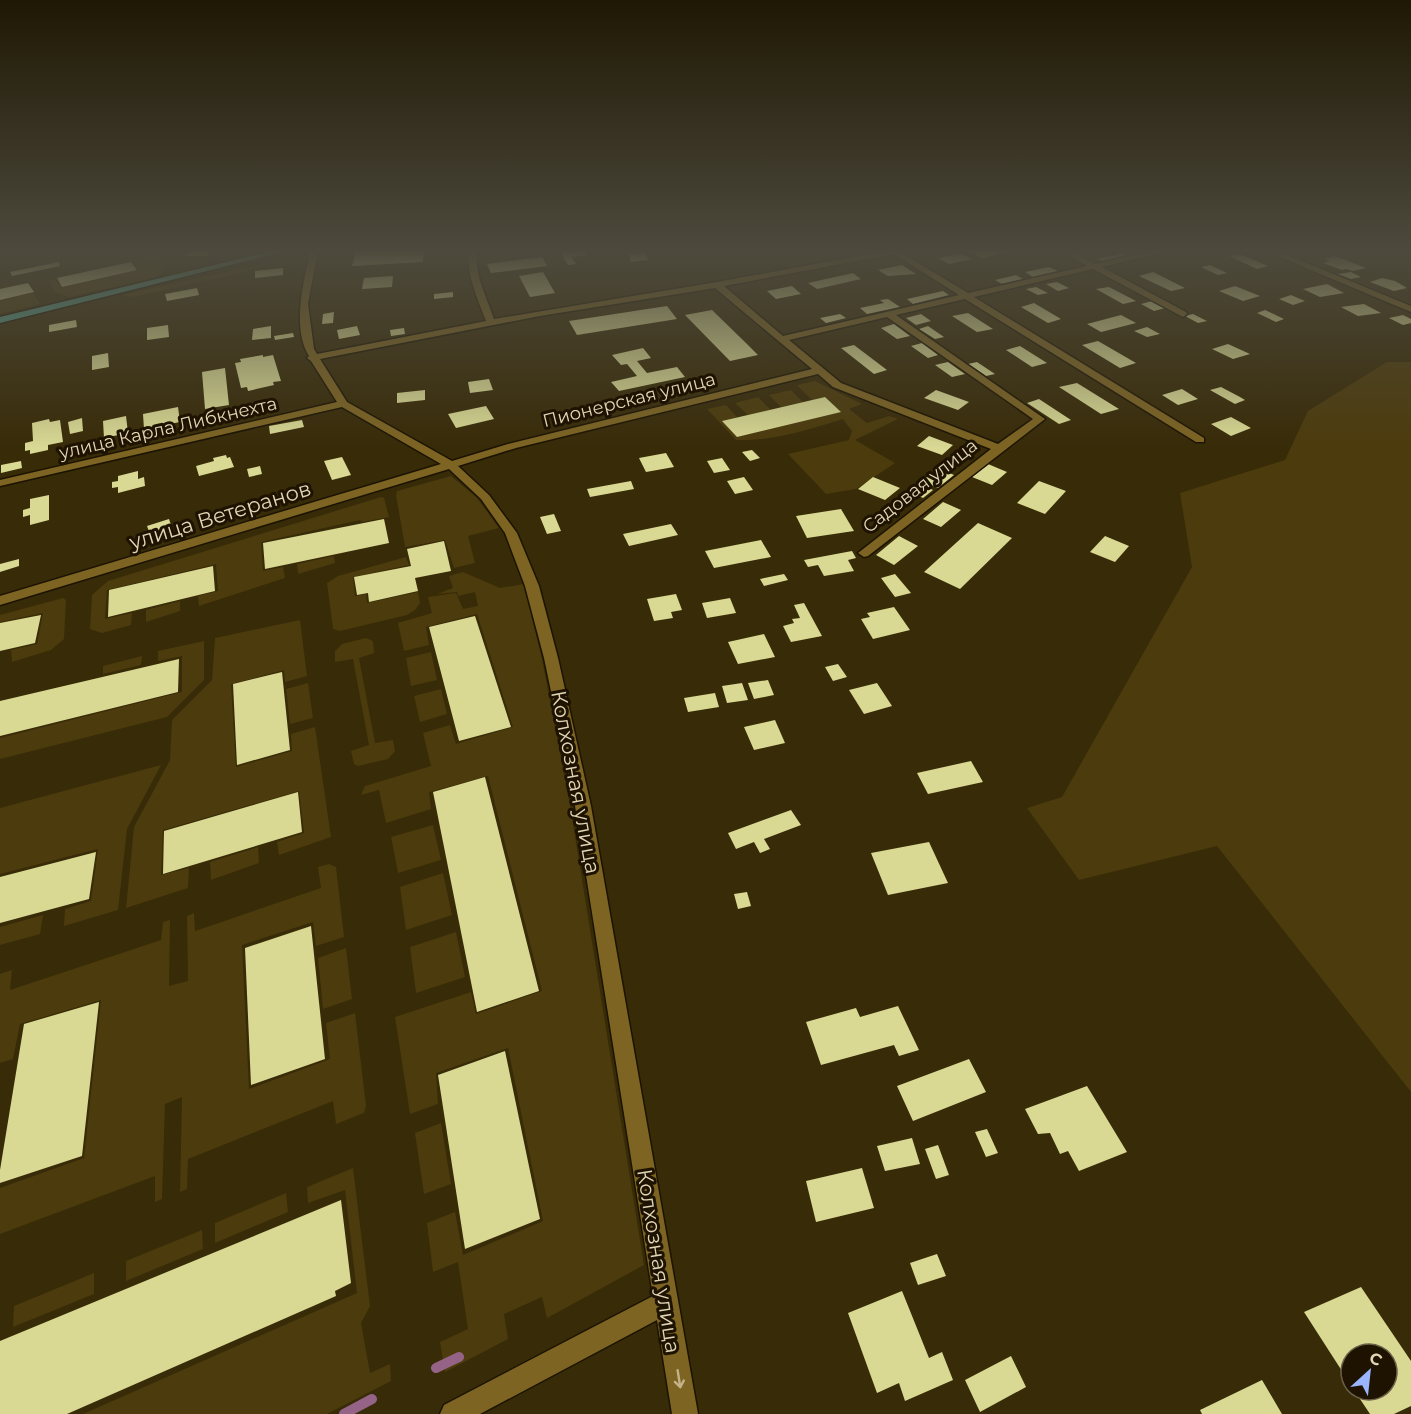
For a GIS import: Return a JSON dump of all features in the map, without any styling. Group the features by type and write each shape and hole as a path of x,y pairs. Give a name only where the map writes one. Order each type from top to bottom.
{"main road":[{"path":"0,320 16,316"}],"street":[{"name":"Колхозная улица","path":"304,316 305,332 312,358 343,404 451,465 485,497 511,533 532,586 548,646 583,806 685,1414"},
{"path":"489,316 491,323"},
{"path":"312,358 533,316"},
{"path":"754,316 817,371 837,385 999,448"},
{"path":"781,339 879,316"},
{"name":"Садовая улица","path":"864,553 999,448 1040,420 891,316"},
{"path":"998,316 1200,440"},
{"name":"Пионерская улица","path":"451,465 512,447 817,371"},
{"name":"улица Карла Либкнехта","path":"0,483 343,404"},
{"name":"улица Ветеранов","path":"0,601 451,465"},
{"path":"453,1414 666,1302"}],"shaded area":[{"path":"1387,362 1411,362 1411,1092 1217,846 1079,880 1027,808 1062,797 1192,567 1180,493 1285,460 1308,411"},
{"path":"815,381 862,404 849,409 867,423 889,416 898,419 855,440 895,463 856,489 826,494 788,454 849,440 852,431 843,419 777,437 736,440 707,409 726,405 737,417 723,421 737,437 840,412 825,397 812,400 797,385"},
{"path":"791,390 803,402 781,407 769,395"},
{"path":"758,397 771,410 748,415 735,403"},
{"path":"451,476 477,498 499,528 468,536 475,563 454,568 445,540 405,547 396,495 397,491"},
{"path":"381,497 384,498 389,517 362,522 360,520 261,542 263,571 283,567 285,578 199,606 198,596 218,591 216,564 107,590 105,619 132,613 131,625 102,633 90,629 92,595 108,581"},
{"path":"334,556 335,563 298,574 297,564"},
{"path":"406,557 409,565 353,577 355,596 366,594 367,603 418,592 420,603 415,610 407,615 340,631 333,629 327,583 338,576"},
{"path":"463,572 500,588 524,584 542,659 570,805 644,1265 547,1318 542,1297 504,1314 508,1339 445,1372 440,1342 468,1329 458,1262 433,1272 427,1223 455,1212 463,1255 543,1221 508,1048 436,1073 438,1104 410,1114 395,1017 471,992 476,1014 542,991 488,776 429,792 431,809 386,823 379,790 361,795 365,786 431,766 423,733 450,725 456,744 513,727 477,614 426,627 429,645 404,651 398,623 432,613 428,597 456,593 463,609 478,606 475,592 458,596 457,592 437,594 453,588 449,576"},
{"path":"63,598 66,600 64,639 51,650 12,662 11,650 37,644 43,613 0,622 0,615"},
{"path":"180,601 180,611 146,622 146,610"},
{"path":"300,620 307,676 285,682 284,670 231,684 236,767 292,751 291,734 315,727 331,837 279,855 277,842 304,833 299,791 163,830 161,875 189,868 188,888 126,908 134,827 170,760 172,720 212,680 215,638"},
{"path":"366,638 373,641 374,653 359,658 375,743 393,740 395,751 388,759 358,766 354,764 351,751 369,745 353,659 335,662 335,651 342,644"},
{"path":"204,641 204,680 167,717 0,759 0,738 182,692 182,656 158,661 158,651"},
{"path":"431,652 437,680 411,686 406,658"},
{"path":"142,656 141,665 103,674 103,666"},
{"path":"308,683 313,718 290,724 286,689"},
{"path":"441,689 447,714 420,722 414,696"},
{"path":"161,765 127,829 118,910 64,926 65,909 91,901 98,849 0,874 0,808"},
{"path":"433,825 441,860 398,873 391,837"},
{"path":"258,847 259,863 211,880 210,862"},
{"path":"329,864 336,867 344,937 316,946 313,922 242,945 249,1089 330,1059 326,1023 355,1013 366,1106 364,1113 336,1124 333,1101 188,1159 187,1189 180,1192 182,1097 165,1104 162,1199 155,1202 155,1176 0,1234 0,1188 84,1158 101,1000 20,1024 13,1059 0,1063 0,974 12,970 10,990 161,940 163,922 170,920 169,986 188,981 187,916 194,913 195,931 321,888 318,867"},
{"path":"443,873 452,915 406,930 400,887"},
{"path":"43,915 40,934 0,945 0,927"},
{"path":"456,932 465,977 416,993 410,947"},
{"path":"346,948 352,999 323,1009 318,958"},
{"path":"441,1123 451,1184 424,1194 415,1133"},
{"path":"353,1168 370,1306 361,1323 370,1373 390,1364 391,1381 327,1414 83,1414 357,1293 345,1190 308,1203 307,1187"},
{"path":"286,1193 288,1212 215,1243 215,1223"},
{"path":"202,1230 203,1249 126,1281 126,1261"},
{"path":"94,1273 94,1294 13,1327 14,1306"}],"building":[{"path":"323,316 334,316 333,323 322,324"},
{"path":"602,316 675,316 677,319 577,335 569,321"},
{"path":"686,316 718,316 758,355 730,361"},
{"path":"843,316 846,318 826,323 820,318"},
{"path":"924,316 931,321 916,325 906,318"},
{"path":"952,316 973,316 993,329 977,332"},
{"path":"1036,316 1056,316 1061,319 1048,323"},
{"path":"1117,316 1123,316 1136,323 1101,332 1087,324"},
{"path":"1185,316 1197,316 1207,321 1198,323"},
{"path":"1263,316 1278,316 1284,319 1276,322"},
{"path":"1405,316 1411,319 1411,323 1403,325 1389,318"},
{"path":"76,320 77,327 49,332 49,325"},
{"path":"894,324 910,336 897,339 881,328"},
{"path":"168,325 169,337 147,340 147,328"},
{"path":"271,326 271,338 252,340 253,329"},
{"path":"357,326 360,335 339,339 337,330"},
{"path":"928,326 944,337 935,339 919,329"},
{"path":"1147,327 1160,334 1147,337 1134,331"},
{"path":"404,328 405,334 391,336 390,330"},
{"path":"293,333 294,337 275,340 274,336"},
{"path":"1098,341 1136,363 1120,368 1082,345"},
{"path":"922,343 938,355 928,358 911,346"},
{"path":"1228,344 1250,354 1233,359 1212,349"},
{"path":"854,345 887,370 874,374 841,348"},
{"path":"1020,346 1047,363 1032,367 1006,350"},
{"path":"643,348 651,358 637,361 647,373 677,367 685,377 619,391 611,382 637,376 627,364 621,365 612,355"},
{"path":"108,353 109,367 92,370 92,356"},
{"path":"263,355 263,357 273,355 281,381 248,391 247,387 241,388 235,363 241,362 240,359"},
{"path":"948,362 965,374 952,377 935,365"},
{"path":"977,362 995,374 986,376 968,364"},
{"path":"225,368 229,405 205,409 202,372"},
{"path":"489,379 493,390 470,393 468,382"},
{"path":"1077,383 1119,409 1101,414 1059,387"},
{"path":"1221,387 1245,400 1235,404 1210,390"},
{"path":"1182,389 1198,399 1178,405 1162,395"},
{"path":"425,390 425,400 397,403 397,393"},
{"path":"936,390 969,402 958,410 924,398"},
{"path":"825,397 841,412 737,437 722,421"},
{"path":"1039,399 1071,420 1059,424 1027,403"},
{"path":"486,406 494,419 456,428 448,414"},
{"path":"178,407 180,422 144,429 143,414"},
{"path":"126,416 128,433 104,438 103,421"},
{"path":"1231,417 1251,428 1231,436 1211,424"},
{"path":"82,418 83,431 70,434 68,422"},
{"path":"49,419 50,422 60,420 63,442 48,445 48,450 30,454 30,450 25,451 25,443 33,441 32,423"},
{"path":"302,420 304,427 270,434 269,426"},
{"path":"157,429 158,437 143,440 142,433"},
{"path":"929,436 953,445 942,455 917,446"},
{"path":"752,450 760,458 750,461 742,452"},
{"path":"666,453 674,467 646,472 639,458"},
{"path":"226,455 227,458 230,457 234,467 199,476 196,466"},
{"path":"342,457 351,475 332,480 324,461"},
{"path":"722,458 730,470 714,473 707,461"},
{"path":"21,461 22,468 1,473 1,465"},
{"path":"988,464 1007,472 992,485 972,477"},
{"path":"260,466 262,474 249,477 247,469"},
{"path":"938,468 954,475 938,488 922,481"},
{"path":"138,471 138,479 144,477 145,486 118,493 118,487 112,488 112,482 118,481 118,476"},
{"path":"744,477 753,490 735,494 727,481"},
{"path":"873,477 900,488 885,500 858,489"},
{"path":"631,481 634,489 590,497 587,489"},
{"path":"1039,481 1066,491 1045,514 1017,503"},
{"path":"919,483 933,490 923,498 909,491"},
{"path":"49,495 49,520 30,525 30,515 23,517 23,510 30,508 30,499"},
{"path":"943,502 961,510 941,527 923,519"},
{"path":"841,509 854,531 807,538 796,516"},
{"path":"554,514 561,531 547,534 540,517"},
{"path":"169,519 172,528 150,534 147,526"},
{"path":"384,519 389,543 265,569 263,543"},
{"path":"978,523 1012,538 960,589 924,572"},
{"path":"671,524 678,535 629,546 623,534"},
{"path":"899,536 918,546 894,565 876,555"},
{"path":"1105,536 1129,546 1115,562 1090,552"},
{"path":"761,540 771,557 714,568 705,551"},
{"path":"444,541 451,571 415,578 418,591 369,602 368,593 357,595 354,577 411,566 407,549"},
{"path":"852,551 856,558 848,560 854,571 824,576 818,565 808,567 804,560"},
{"path":"19,559 19,566 0,572 0,564"},
{"path":"213,566 215,591 108,617 109,590"},
{"path":"784,574 788,580 764,586 760,579"},
{"path":"895,574 911,593 895,597 881,578"},
{"path":"676,594 682,610 671,612 673,618 654,621 647,599"},
{"path":"730,598 736,613 707,618 702,603"},
{"path":"804,603 822,636 791,642 783,626 794,623 792,619 800,618 794,605"},
{"path":"894,607 910,630 873,639 861,619 870,617 867,613"},
{"path":"41,615 35,643 0,651 0,623"},
{"path":"475,616 511,727 459,741 429,627"},
{"path":"764,634 775,657 738,664 728,642"},
{"path":"179,659 178,692 0,736 0,701"},
{"path":"838,664 847,677 833,681 825,667"},
{"path":"282,672 290,750 237,765 233,684"},
{"path":"768,680 774,695 754,699 748,683"},
{"path":"742,683 748,700 727,703 722,686"},
{"path":"877,683 892,706 864,714 849,690"},
{"path":"715,693 719,707 688,712 684,698"},
{"path":"775,720 785,743 754,750 744,727"},
{"path":"971,761 983,782 928,794 917,773"},
{"path":"485,777 539,991 477,1012 433,792"},
{"path":"298,792 302,832 163,874 164,831"},
{"path":"791,810 801,825 764,839 770,849 760,853 754,842 736,849 728,833"},
{"path":"929,842 948,883 888,895 871,853"},
{"path":"96,852 89,899 0,923 0,877"},
{"path":"747,892 751,906 738,909 734,894"},
{"path":"311,926 325,1059 251,1085 245,948"},
{"path":"99,1002 82,1156 0,1183 0,1170 24,1024"},
{"path":"898,1006 919,1050 899,1056 894,1045 821,1065 806,1022 856,1008 860,1017"},
{"path":"505,1051 540,1219 465,1249 438,1075"},
{"path":"969,1059 986,1092 913,1121 897,1086"},
{"path":"1087,1086 1127,1152 1079,1171 1068,1151 1060,1154 1050,1133 1038,1134 1025,1109"},
{"path":"987,1129 998,1153 986,1157 975,1132"},
{"path":"912,1138 920,1164 885,1171 877,1146"},
{"path":"938,1145 949,1175 936,1179 925,1149"},
{"path":"862,1168 874,1208 816,1222 806,1181"},
{"path":"341,1200 351,1283 335,1291 336,1296 67,1414 0,1414 0,1341"},
{"path":"937,1254 946,1276 918,1285 910,1263"},
{"path":"1361,1287 1398,1342 1339,1342 1339,1366 1304,1312"},
{"path":"902,1291 929,1358 942,1352 953,1380 905,1401 899,1383 877,1393 848,1313"},
{"path":"1399,1343 1411,1361 1411,1406 1394,1414 1370,1414 1362,1402 1399,1402"},
{"path":"1011,1356 1026,1387 980,1412 965,1380"},
{"path":"1262,1380 1282,1414 1202,1414 1200,1410"}],"waterway":[{"path":"436,1368 459,1357"},
{"path":"344,1414 372,1399"}]}
